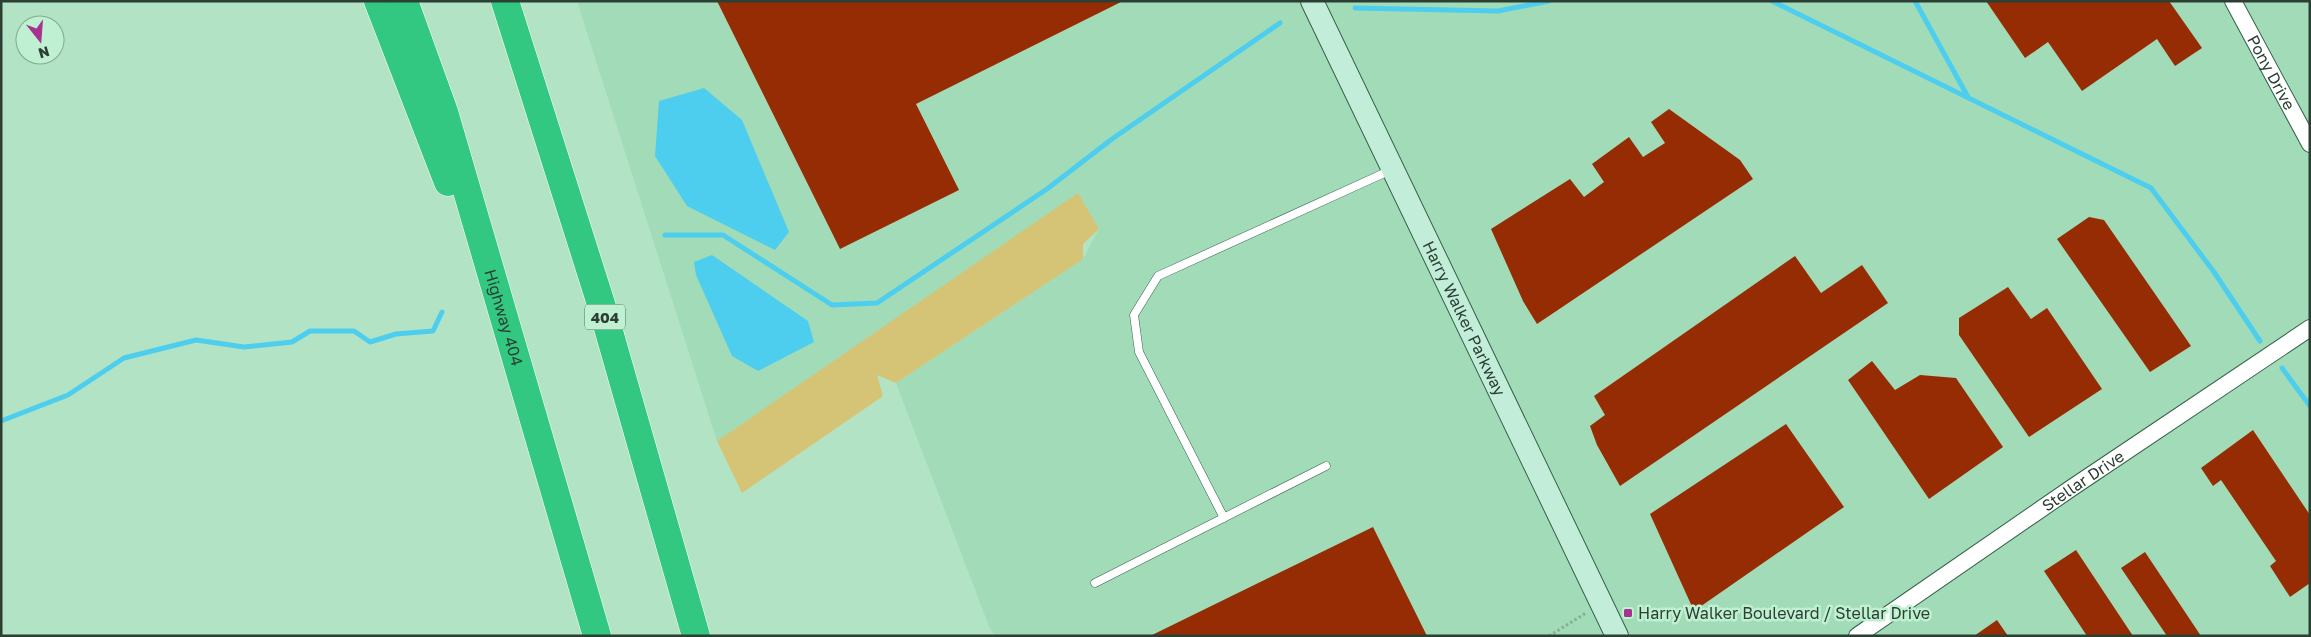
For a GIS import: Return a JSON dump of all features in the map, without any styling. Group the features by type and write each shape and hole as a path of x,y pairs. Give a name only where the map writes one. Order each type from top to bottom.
{"highway":[{"path":"378,1 445,176 480,240"},
{"name":"Highway 404","path":"404,1 444,112 597,636"},
{"name":"404","path":"505,1 602,307 696,636"}],"street":[{"name":"Harry Walker Parkway","path":"1312,1 1617,636"},
{"name":"Pony Drive","path":"2233,1 2310,144"},
{"name":"Stellar Drive","path":"1856,636 2096,471 2310,328"}],"lane":[{"path":"1224,518 1139,352 1134,315 1158,276 1393,169"},
{"path":"1095,583 1326,466"}],"path":[{"path":"1549,636 1601,604"}],"shaded area":[{"path":"577,1 2310,1 2310,636 995,636 989,626 896,383 1083,259 1099,229 1078,194 717,441"},
{"path":"1078,193 1099,229 1083,244 1083,259 896,383 877,375 883,396 742,493 717,441"}],"water":[{"path":"704,88 742,120 789,232 775,250 687,206 655,156 659,101"},
{"path":"712,255 808,321 814,342 758,371 732,356 696,275 694,262"}],"building":[{"path":"717,1 1123,1 916,104 959,190 840,249"},
{"path":"1986,1 2169,1 2202,48 2175,66 2157,39 2082,91 2048,42 2025,58"},
{"path":"1669,109 1740,160 1753,179 1537,324 1523,301 1491,229 1570,179 1584,197 1604,182 1592,164 1629,137 1643,157 1665,143 1651,122"},
{"path":"2089,217 2104,220 2191,346 2150,372 2057,239"},
{"path":"1795,256 1821,293 1862,265 1888,303 1620,486 1597,445 1590,426 1605,415 1594,396"},
{"path":"2008,287 2031,319 2047,308 2102,389 2029,437 1959,335 1959,318"},
{"path":"1872,361 1895,390 1920,375 1956,378 2003,447 1929,499 1848,380"},
{"path":"1786,424 1844,507 1694,611 1650,514"},
{"path":"2253,430 2310,515 2310,583 2290,597 2270,566 2276,561 2221,480 2213,486 2201,468"},
{"path":"1373,527 1427,636 1150,636"},
{"path":"2076,550 2133,636 2087,636 2044,571"},
{"path":"2145,552 2201,636 2167,636 2121,568"},
{"path":"1997,620 2008,636 1974,636"}],"waterway":[{"path":"1355,8 1498,11 1549,1"},
{"path":"1772,1 2151,188 2214,272 2260,341"},
{"path":"1915,1 1968,97"},
{"path":"665,235 723,235 832,305 877,303 1047,189 1112,139 1280,23"},
{"path":"1,421 68,395 124,358 196,340 244,347 292,342 310,331 354,331 370,342 396,334 433,331 442,312"},
{"path":"2282,368 2310,406"}],"place":[{"name":"Harry Walker Boulevard / Stellar Drive","path":"1628,613"}]}
